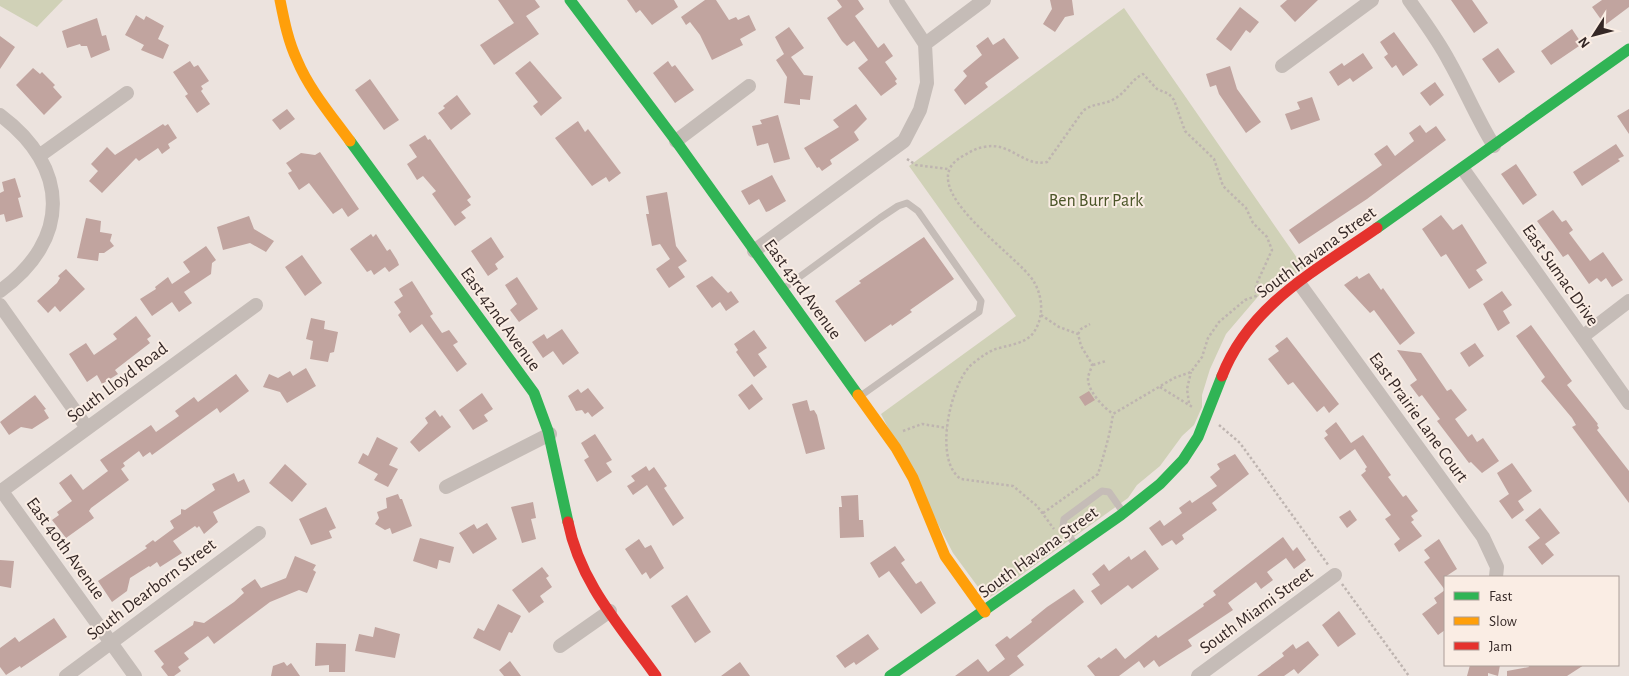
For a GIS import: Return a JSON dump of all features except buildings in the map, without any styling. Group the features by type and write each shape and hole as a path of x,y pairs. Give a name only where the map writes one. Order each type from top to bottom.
{"street":[{"name":"East 42nd Avenue","path":"280,0 288,37 297,61 314,91 534,393 544,414 550,434 574,548 587,577 656,676"},
{"name":"East 43rd Avenue","path":"570,0 676,141 896,448 913,478 945,556 985,612"},
{"path":"754,251 904,142 920,110 927,84 925,44 896,0"},
{"path":"925,44 984,0"},
{"path":"1282,66 1372,0"},
{"path":"1409,0 1448,59 1494,146"},
{"name":"South Havana Street","path":"890,676 985,612 1144,498 1174,470 1196,440 1207,420 1222,376 1236,346 1265,309 1629,50"},
{"path":"676,141 750,86"},
{"path":"39,156 127,93"},
{"path":"0,115 23,136 39,156 49,178 53,198 53,216 44,245 19,277 0,291"},
{"name":"East Sumac Drive","path":"1463,169 1629,403"},
{"name":"East Prairie Lane Court","path":"1299,283 1483,537 1497,567 1496,576"},
{"path":"1582,337 1629,301"},
{"path":"0,304 87,428"},
{"name":"South Lloyd Road","path":"1,491 256,305"},
{"path":"446,487 550,434"},
{"name":"East 40th Avenue","path":"1,491 135,676"},
{"name":"South Dearborn Street","path":"66,676 259,533"},
{"name":"South Miami Street","path":"1198,676 1335,575"},
{"path":"560,646 610,611"}],"lane":[{"path":"782,290 898,206 907,203 923,219 981,301 979,312 859,397"},
{"path":"1076,546 1063,527 1064,519 1102,491 1109,492 1123,512"}],"path":[{"path":"1057,534 1043,513 1028,496 1013,486 968,480 956,476 948,463 948,428 955,388 963,374 982,355 1028,338 1041,315 1041,303 1034,280 978,227 960,207 948,179 948,169 952,162 982,147 998,145 1009,149 1026,160 1041,164 1047,162 1088,106 1115,99 1134,78 1143,74 1157,89 1169,94 1174,100 1185,130 1214,159 1223,186 1246,208 1253,222 1267,237 1272,250 1256,285 1256,296 1245,300 1219,322 1208,338 1202,357 1191,372 1186,389 1190,405"},
{"path":"907,159 916,166 948,169"},
{"path":"1041,315 1059,327 1078,334"},
{"path":"1090,324 1081,329 1078,334 1081,346 1093,365"},
{"path":"1106,361 1093,365 1088,375 1089,384 1103,407 1112,414"},
{"path":"1112,414 1174,378 1191,372"},
{"path":"1160,386 1197,410"},
{"path":"1043,513 1098,474 1104,449 1108,441 1112,414"},
{"path":"1207,420 1229,432 1240,443 1409,676"},
{"path":"898,434 922,424 948,428"}],"green space":[{"path":"0,0 63,0 37,27 0,6"},
{"name":"Ben Burr Park","path":"1124,8 1304,268 1274,288 1261,293 1226,334 1210,369 1202,395 1202,407 1194,425 1182,436 1160,466 1137,485 1128,498 990,597 984,595 953,553 881,414 1016,316 909,166"}],"traffic: fast":[{"path":"570,0 676,141 858,395"},
{"path":"1377,228 1629,49"},
{"path":"350,141 534,393 548,431 568,522"},
{"path":"890,676 1121,515 1160,484 1183,460 1198,437 1222,376"}],"traffic: slow":[{"path":"280,0 289,38 302,71 321,102 350,141"},
{"path":"858,395 896,448 913,478 945,556 985,612"}],"traffic: jam":[{"path":"1222,376 1234,351 1250,328 1268,309 1309,274 1377,228"},
{"path":"568,522 574,544 592,585 603,604 656,676"}]}
